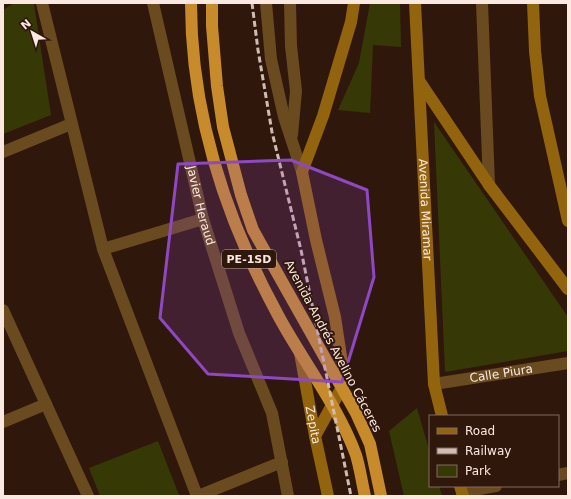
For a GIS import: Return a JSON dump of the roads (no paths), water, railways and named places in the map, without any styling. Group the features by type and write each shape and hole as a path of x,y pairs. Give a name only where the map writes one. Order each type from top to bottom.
{"highway":[{"name":"PE-1SD","path":"191,3 192,49 198,88 206,130 219,181 247,255 300,353 332,405 356,455 365,496"},
{"name":"Avenida Andrés Avelino Cáceres","path":"212,3 212,26 217,86 223,127 248,216 253,230 306,322 341,389 356,413 370,444 381,496"}],"main road":[{"path":"315,436 341,389 342,363 338,336 302,172 323,116 351,22 354,3"},
{"name":"Avenida Miramar","path":"415,3 434,384 442,415"},
{"path":"533,3 535,51 540,96 568,221"},
{"path":"420,82 490,185 568,289"},
{"name":"Zepita","path":"300,353 315,436 328,496"}],"street":[{"path":"42,3 103,249 198,496 282,462"},
{"name":"Javier Heraud","path":"153,3 203,219 239,333 272,413 288,496"},
{"path":"266,3 271,59 284,117 302,172"},
{"path":"290,3 291,46 296,91 292,140"},
{"path":"482,3 490,185"},
{"path":"3,152 71,124"},
{"path":"103,249 203,219"},
{"path":"3,310 88,496"},
{"name":"Calle Piura","path":"434,384 568,363"},
{"path":"3,422 46,404"},
{"path":"462,491 489,487"}],"railway":[{"path":"252,3 258,50 272,132 301,250 351,496"}]}
